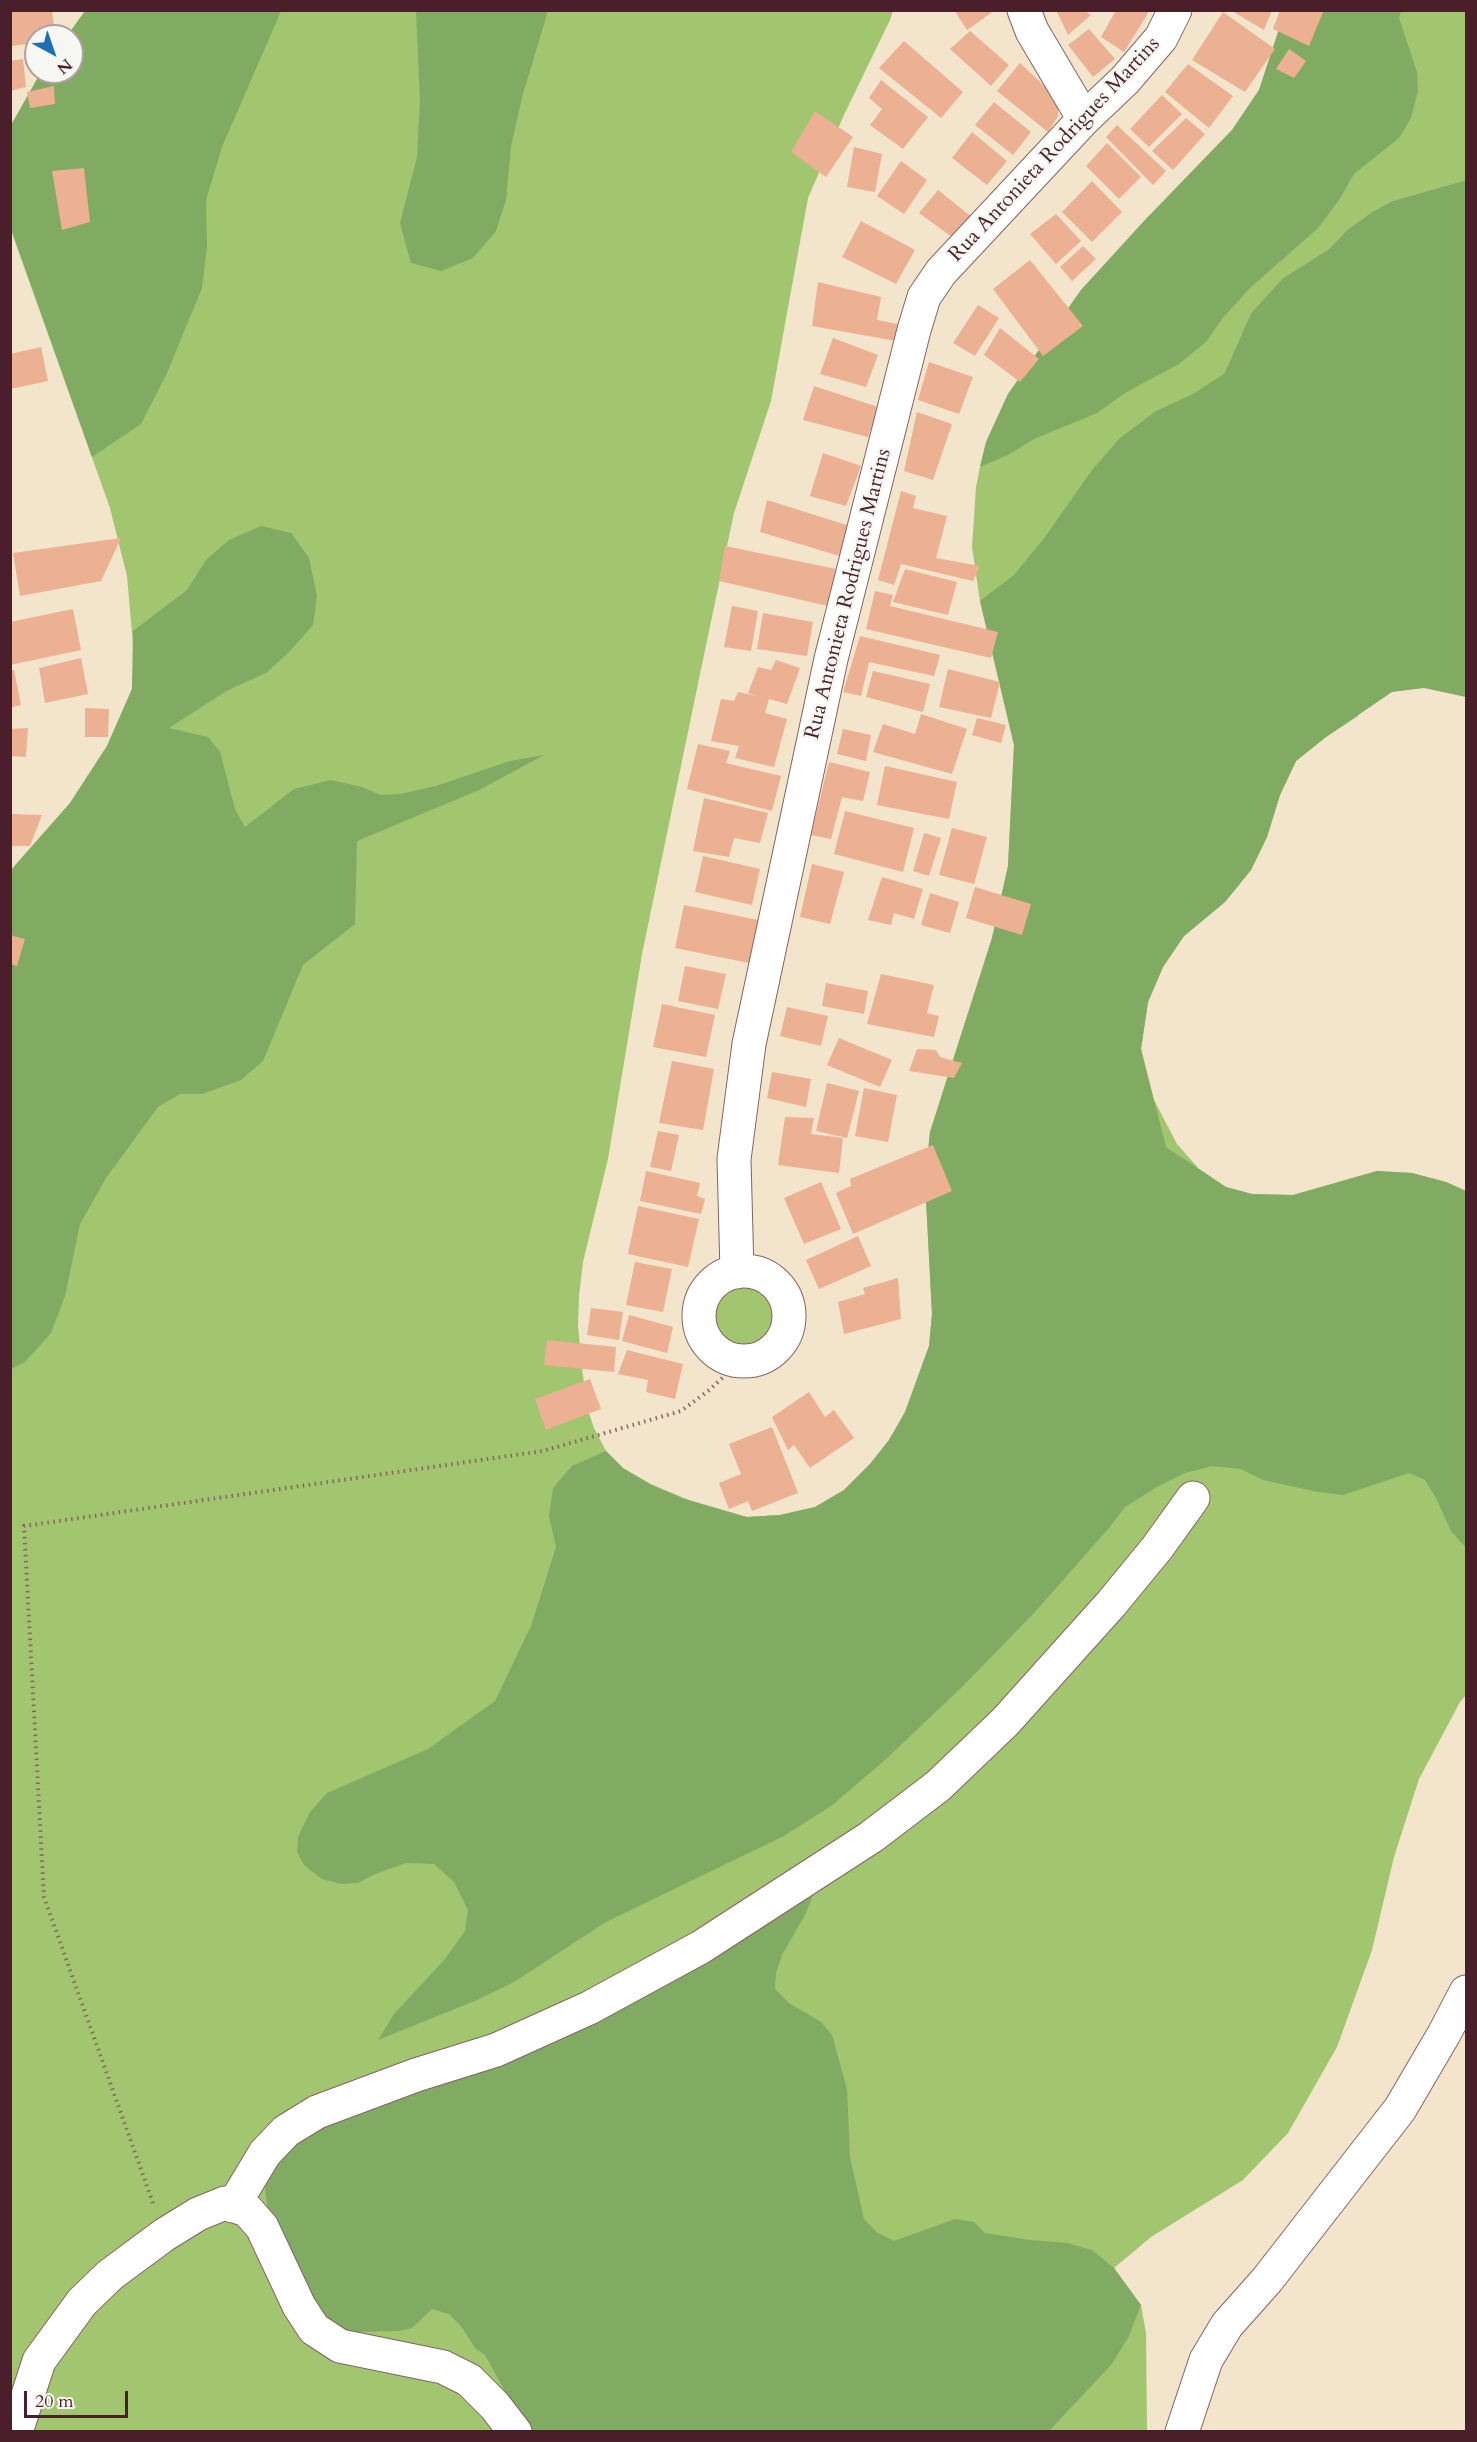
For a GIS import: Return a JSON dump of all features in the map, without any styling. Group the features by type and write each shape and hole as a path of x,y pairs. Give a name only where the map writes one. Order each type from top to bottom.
{"street":[{"path":"1024,10 1032,31 1084,119"},
{"name":"Rua Antonieta Rodrigues Martins","path":"737,1272 734,1159 749,1044 831,659 924,297 941,272 1084,119 1125,80 1161,38 1175,10"},
{"path":"737,1272 760,1274 774,1282 784,1294 789,1317 786,1332 778,1346 762,1357 741,1361 712,1348 701,1329 699,1318 704,1297 710,1288 717,1280 737,1272"},
{"path":"233,2206 265,2153 286,2131 317,2112 416,2075 496,2050 589,2008 701,1947 871,1837 938,1786 1005,1722 1112,1604 1193,1498"},
{"path":"1182,2432 1206,2360 1227,2325 1267,2280 1400,2109 1467,1992"},
{"path":"16,2432 39,2361 82,2302 110,2275 164,2235 198,2214 225,2203 247,2210 262,2227 299,2306 314,2330 340,2346 443,2367 469,2380 495,2406 514,2432"}],"path":[{"path":"164,2235 44,1897 24,1526 543,1451 681,1411 708,1391 741,1361"}],"green space":[{"path":"85,11 893,11 808,198 771,401 734,513 705,650 642,954 608,1159 583,1262 579,1296 578,1327 586,1404 594,1428 606,1451 623,1468 651,1484 712,1510 747,1517 780,1515 815,1507 844,1490 870,1464 889,1440 905,1412 929,1346 932,1314 925,1181 930,1132 992,938 1008,866 1014,745 980,601 972,547 976,487 980,467 986,442 1008,394 1081,290 1232,130 1259,90 1285,11 1466,11 1466,180 1392,201 1347,230 1329,249 1283,278 1251,313 1224,374 1358,716 1326,737 1296,761 1280,795 1267,837 1251,870 1225,902 1184,936 1163,967 1148,1002 1141,1049 1153,1098 1177,1144 1199,1169 1226,1187 1252,1194 1293,1195 1377,1171 1412,1173 1446,1182 1466,1191 1466,1695 1460,1702 1419,1779 1394,1857 1372,1950 1337,2047 1288,2133 1243,2180 1151,2237 1114,2268 1141,2305 1146,2333 1147,2431 11,2431 11,870 70,803 107,746 132,689 134,656 127,576 110,508 10,226 10,127 34,84 84,84 84,24 76,24"},
{"path":"85,11 281,11 222,147 206,200 207,247 202,288 167,373 141,424 92,457 10,226 10,127 34,84 84,84 84,24 76,24"},
{"path":"416,11 548,11 523,94 511,146 506,200 496,231 473,258 441,271 411,263 400,223 417,157 420,101"},
{"path":"1285,11 1401,11 1399,18 1417,72 1418,91 1411,118 1399,138 1354,174 1339,200 1318,228 1250,288 1222,319 1206,342 1179,364 1125,393 1097,413 1034,439 1008,455 980,467 986,442 1008,394 1081,290 1232,130 1259,90"},
{"path":"1466,180 1466,697 1424,688 1392,692 1326,737 1296,761 1280,795 1267,837 1251,870 1225,902 1184,936 1163,967 1148,1002 1141,1049 1166,1147 1226,1187 1252,1194 1293,1195 1377,1171 1412,1173 1446,1182 1466,1191 1466,1548 1451,1531 1425,1480 1409,1473 1343,1495 1263,1480 1241,1469 1212,1466 1185,1473 1125,1507 1035,1612 962,1687 885,1760 831,1806 784,1836 606,1922 514,1982 477,2000 378,2040 394,2014 445,1959 465,1931 468,1910 454,1882 434,1864 406,1863 358,1883 341,1884 322,1879 304,1865 297,1852 298,1837 310,1812 327,1793 428,1749 495,1701 531,1626 556,1547 549,1516 553,1488 572,1466 606,1451 623,1468 651,1485 682,1498 747,1517 780,1515 815,1507 844,1490 870,1464 889,1440 905,1412 929,1346 932,1314 925,1181 930,1132 992,938 1008,866 1014,745 980,601 1014,575 1045,537 1092,470 1120,438 1156,411 1193,394 1224,374 1251,313 1283,278 1329,249 1347,230 1392,201"},
{"path":"261,526 291,533 309,558 317,596 313,625 266,673 228,690 169,728 208,737 220,752 235,809 245,827 294,789 331,780 362,787 381,795 400,794 436,786 510,761 544,755 479,790 357,841 355,924 303,965 263,1061 241,1080 202,1094 180,1094 158,1107 106,1178 80,1224 65,1296 51,1333 25,1362 11,1369 11,870 70,803 107,746 132,689 133,631 187,590 206,560 229,540"},
{"path":"751,1280 770,1290 778,1302 780,1316 778,1330 770,1342 758,1350 737,1352 718,1342 710,1330 708,1309 718,1290 730,1282"},
{"path":"815,1880 813,1895 806,1913 782,1955 776,1973 775,1989 789,2003 821,2022 832,2035 847,2089 850,2157 864,2219 878,2233 894,2241 955,2219 974,2222 985,2233 1067,2243 1092,2250 1114,2268 1141,2305 1128,2338 1111,2365 1049,2431 527,2431 485,2355 475,2348 461,2326 449,2314 432,2309 412,2328 399,2331 354,2332 339,2328 326,2320 314,2306 268,2213 265,2189 269,2174 282,2150 389,2090"}],"building":[{"path":"10,10 52,10 54,24 24,24 24,44 10,46"},
{"path":"959,10 995,10 967,30 956,13"},
{"path":"1056,10 1083,10 1091,15 1068,35"},
{"path":"1116,10 1150,10 1124,52 1101,37"},
{"path":"1230,10 1272,10 1264,30"},
{"path":"1280,10 1324,10 1309,46 1273,29"},
{"path":"1223,12 1275,49 1245,92 1192,60"},
{"path":"1089,29 1115,59 1093,77 1068,45"},
{"path":"970,31 1009,65 991,86 950,49"},
{"path":"904,41 963,92 941,118 879,68"},
{"path":"1289,49 1306,61 1294,78 1276,69"},
{"path":"23,59 26,87 10,91 10,61"},
{"path":"1020,63 1056,97 1058,116 1048,132 997,91"},
{"path":"1188,64 1233,96 1209,128 1165,92"},
{"path":"881,80 928,117 903,149 870,125 882,109 869,98"},
{"path":"54,86 55,104 30,108 27,92"},
{"path":"1162,95 1182,114 1149,147 1130,129"},
{"path":"994,102 1031,132 1013,155 975,125"},
{"path":"815,111 853,137 826,177 791,152"},
{"path":"1186,118 1205,134 1173,170 1152,151"},
{"path":"1117,125 1166,171 1153,185 1106,137"},
{"path":"972,132 1007,161 987,185 952,158"},
{"path":"1107,143 1141,177 1119,199 1086,166"},
{"path":"854,147 882,154 875,192 847,187"},
{"path":"901,161 927,180 904,214 877,196"},
{"path":"84,168 90,222 62,230 52,171"},
{"path":"1092,181 1122,212 1092,242 1062,212"},
{"path":"938,190 973,218 956,240 919,213"},
{"path":"1056,214 1081,241 1056,264 1030,234"},
{"path":"861,221 915,250 896,284 842,257"},
{"path":"1083,246 1096,259 1072,281 1060,267"},
{"path":"1030,260 1083,326 1043,356 993,289"},
{"path":"818,282 881,297 877,320 903,325 896,341 812,326"},
{"path":"978,305 999,318 975,356 953,343"},
{"path":"1000,328 1039,359 1020,382 984,355"},
{"path":"833,338 878,355 866,387 820,374"},
{"path":"41,347 48,381 10,389 10,354"},
{"path":"929,362 973,377 959,414 918,400"},
{"path":"814,386 878,407 868,437 803,420"},
{"path":"917,412 952,424 933,480 904,471"},
{"path":"823,453 861,466 846,506 810,496"},
{"path":"901,491 916,496 913,508 947,516 936,558 980,566 973,581 901,564 894,585 878,580"},
{"path":"767,500 856,528 846,558 760,532"},
{"path":"121,538 101,581 20,596 13,553"},
{"path":"725,546 836,569 828,606 719,581"},
{"path":"905,569 957,582 948,615 893,602"},
{"path":"875,591 893,595 890,606 998,632 991,658 866,629"},
{"path":"732,606 758,611 751,651 724,647"},
{"path":"73,609 81,650 10,665 10,622"},
{"path":"763,613 813,622 807,656 757,649"},
{"path":"860,636 940,655 934,676 869,662 861,696 843,692"},
{"path":"81,658 88,694 45,703 39,668"},
{"path":"776,660 800,668 787,704 769,699 765,713 787,719 774,767 735,758 739,746 711,741 721,699 734,701 738,692 758,696 748,693 758,667 771,670"},
{"path":"948,669 1000,682 991,718 939,707"},
{"path":"14,670 21,705 10,708 10,671"},
{"path":"873,671 930,684 923,712 866,697"},
{"path":"85,708 109,709 108,737 85,737"},
{"path":"921,714 967,729 952,774 873,752 883,724 915,734"},
{"path":"977,718 1006,725 1001,743 972,735"},
{"path":"28,728 26,757 10,756 10,729"},
{"path":"843,729 871,735 866,761 837,754"},
{"path":"698,744 730,751 726,763 781,776 772,811 687,789"},
{"path":"829,762 870,772 863,801 842,797 831,839 811,835"},
{"path":"885,766 957,782 949,819 877,805"},
{"path":"704,798 768,813 760,843 734,838 729,857 693,851"},
{"path":"845,811 914,828 903,872 834,854"},
{"path":"10,814 42,815 30,846 10,846"},
{"path":"952,828 987,837 974,884 939,875"},
{"path":"924,833 941,838 929,876 913,871"},
{"path":"703,856 760,869 752,905 695,892"},
{"path":"812,864 844,872 830,924 800,917"},
{"path":"882,877 923,889 914,919 894,913 891,925 868,920"},
{"path":"975,887 1031,904 1022,935 966,918"},
{"path":"930,893 959,902 950,933 921,925"},
{"path":"684,905 758,920 749,963 675,948"},
{"path":"10,935 25,939 17,966 10,964"},
{"path":"685,966 726,974 718,1009 678,1001"},
{"path":"881,974 934,985 927,1013 939,1016 934,1037 867,1024"},
{"path":"826,983 868,991 864,1014 822,1006"},
{"path":"662,1004 715,1015 706,1057 653,1047"},
{"path":"787,1007 828,1016 821,1046 780,1036"},
{"path":"839,1038 892,1060 880,1087 827,1065"},
{"path":"917,1049 936,1050 940,1057 962,1063 954,1078 909,1071"},
{"path":"672,1061 714,1069 703,1130 659,1123"},
{"path":"772,1072 811,1079 806,1107 767,1098"},
{"path":"827,1083 859,1091 847,1138 816,1131"},
{"path":"864,1088 897,1095 888,1142 855,1136"},
{"path":"785,1117 814,1118 811,1134 843,1138 839,1173 778,1165"},
{"path":"658,1131 679,1135 671,1171 650,1167"},
{"path":"933,1145 952,1191 853,1234 836,1193 851,1186 850,1179"},
{"path":"646,1171 700,1183 697,1196 705,1199 701,1214 640,1201"},
{"path":"821,1182 841,1229 804,1244 784,1198"},
{"path":"638,1206 699,1219 688,1267 628,1254"},
{"path":"858,1236 871,1266 819,1289 806,1260"},
{"path":"635,1262 672,1269 663,1312 626,1305"},
{"path":"898,1278 901,1319 844,1334 838,1302 865,1294 863,1288"},
{"path":"591,1308 623,1312 619,1340 587,1335"},
{"path":"629,1315 673,1327 667,1353 622,1341"},
{"path":"547,1340 616,1347 614,1372 544,1365"},
{"path":"627,1350 683,1364 675,1399 646,1392 648,1380 618,1374"},
{"path":"590,1379 601,1409 546,1430 535,1399"},
{"path":"809,1392 825,1417 834,1410 854,1438 810,1468 794,1445 788,1450 772,1417"},
{"path":"772,1427 798,1493 752,1511 748,1501 729,1509 719,1483 741,1474 729,1444"}]}
